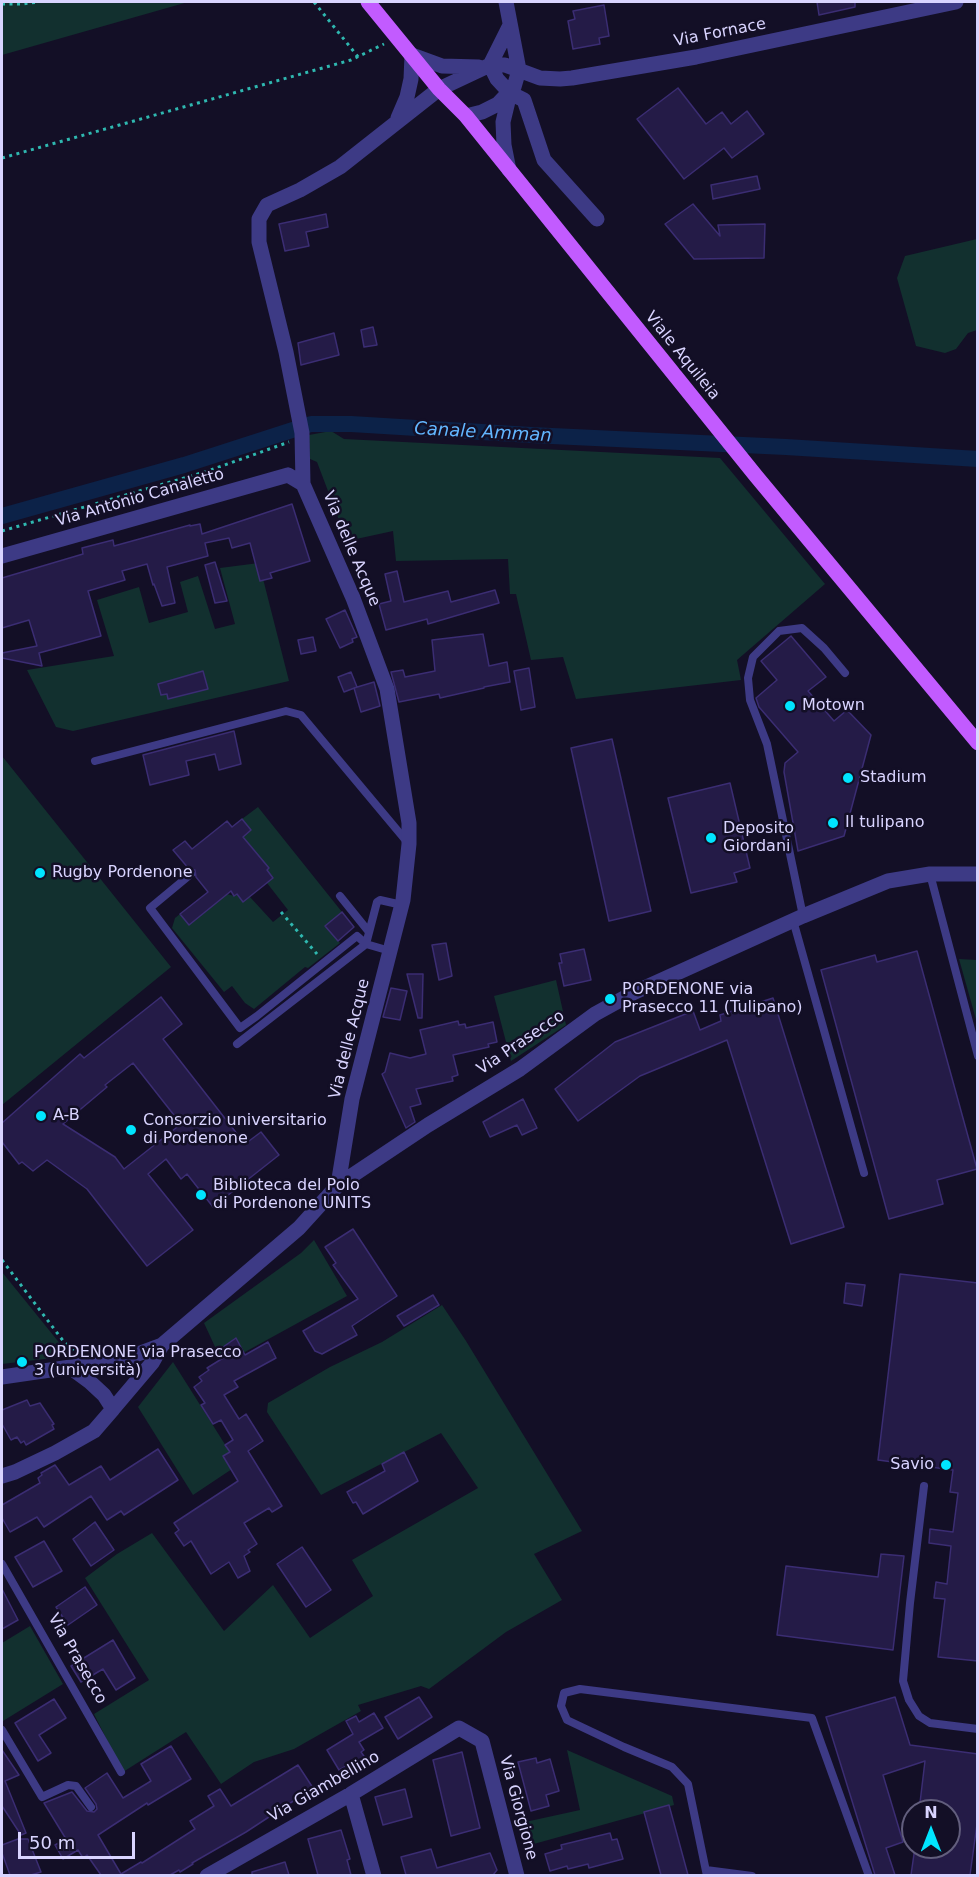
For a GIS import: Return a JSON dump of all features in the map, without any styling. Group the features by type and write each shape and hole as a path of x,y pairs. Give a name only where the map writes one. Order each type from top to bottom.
{"main road":[{"name":"Viale Aquileia","path":"368,2 439,89 466,116 756,476 975,738"}],"street":[{"path":"506,2 519,70 510,93 503,122 504,145 509,170"},
{"name":"Via Fornace","path":"412,55 442,66 506,65 540,78 560,79 696,57 956,2"},
{"path":"303,484 302,438 286,352 259,242 259,219 267,205 300,190 340,167 439,89 487,66 510,25"},
{"path":"394,124 407,98 412,55"},
{"path":"487,66 510,93 524,100 544,160 597,219"},
{"path":"466,116 482,112 498,104 510,93 560,79"},
{"path":"288,475 302,438"},
{"name":"Via delle Acque","path":"288,475 303,484 353,598 387,689 407,802 409,844 402,903 352,1100 338,1185"},
{"name":"Via Antonio Canaletto","path":"2,556 288,475"},
{"name":"Via Prasecco","path":"957,872 978,863"},
{"name":"Via Prasecco","path":"2,1377 127,1358 162,1345 299,1228 338,1185 428,1125 520,1069 595,1014 633,993 798,918 888,881 930,874 957,872 978,874"},
{"name":"Via Prasecco","path":"2,1476 55,1453 94,1431 152,1363 162,1345"},
{"path":"76,1367 104,1395 113,1409"},
{"name":"Via Giambellino","path":"207,1875 351,1794 459,1728"},
{"name":"Via Giorgione","path":"459,1728 482,1741 517,1875"},
{"path":"351,1794 374,1875"}],"lane":[{"path":"845,673 824,648 802,628 779,631 753,657 748,678 750,700 767,744 798,918 864,1173"},
{"path":"95,761 286,711 301,715 409,844"},
{"path":"191,874 150,908 240,1028 357,936 366,944 390,951"},
{"path":"930,874 978,1056"},
{"path":"340,896 369,932"},
{"path":"237,1044 366,944 377,902 380,900 402,903"},
{"path":"924,1486 903,1681 909,1700 925,1720 930,1723 978,1729"},
{"name":"Via Prasecco","path":"2,1564 121,1772"},
{"path":"752,1875 707,1873 688,1784 672,1767 567,1720 561,1706 564,1693 580,1689 812,1718 869,1875"},
{"path":"2,1730 42,1797 68,1785 76,1786 91,1807"}],"path":[{"path":"2,4 39,2"},
{"path":"314,2 359,58"},
{"path":"2,158 359,58 396,35"},
{"path":"2,531 208,471 302,438"},
{"path":"281,912 324,962"},
{"path":"2,1260 64,1342 75,1352 76,1367"}],"green space":[{"path":"2,2 188,2 2,55"},
{"path":"977,239 977,330 968,333 956,349 945,353 916,346 897,278 905,256"},
{"path":"331,431 344,439 720,458 825,584 737,660 741,680 576,699 563,657 531,660 516,594 510,594 508,559 396,561 393,531 347,541 317,462 310,459 309,435"},
{"path":"259,563 289,681 73,731 56,727 27,670 114,656 97,600 139,587 149,623 188,612 180,582 198,576 215,629 235,624 220,568"},
{"name":"Rugby Pordenone","path":"2,756 171,967 2,1105"},
{"path":"258,807 342,912 326,926 340,943 308,968 305,967 254,1009 245,1003 232,986 224,992 172,928 175,918 180,914 189,925 227,894 234,896 237,894 243,901 250,897 273,922 288,910 267,883 268,868 249,844 239,840 251,830 242,819"},
{"path":"959,959 977,960 977,1023"},
{"path":"556,980 566,1025 511,1061 494,996"},
{"path":"314,1240 347,1296 223,1364 204,1323 301,1253"},
{"path":"2,1272 70,1356 2,1364"},
{"path":"442,1305 582,1531 534,1554 562,1600 506,1632 429,1689 421,1686 358,1705 361,1711 294,1749 254,1762 221,1784 186,1732 123,1772 94,1714 149,1680 85,1578 117,1554 152,1533 224,1631 273,1585 310,1638 373,1596 352,1560 478,1488 441,1433 321,1495 267,1412 268,1403 330,1367 382,1342"},
{"path":"173,1362 238,1465 193,1495 138,1407"},
{"path":"30,1626 63,1684 3,1721 2,1643"},
{"path":"567,1750 672,1796 674,1805 523,1847 516,1824 580,1810"}],"building":[{"path":"817,2 855,2 855,7 819,15"},
{"path":"604,5 609,36 599,38 600,44 573,49 568,21 575,19 573,11"},
{"path":"678,88 706,124 722,112 731,124 747,111 764,134 732,158 724,148 684,179 637,119"},
{"path":"757,176 760,189 713,199 711,185"},
{"path":"693,204 720,236 718,225 765,224 764,258 694,259 665,224"},
{"path":"326,214 328,227 306,232 309,246 285,251 279,224"},
{"path":"373,327 377,345 364,347 361,330"},
{"path":"334,333 339,355 301,365 298,343"},
{"path":"292,504 310,561 270,573 272,578 260,581 250,543 232,548 229,538 205,543 208,556 167,567 175,603 162,606 147,564 122,571 125,580 88,591 101,636 39,653 42,666 2,658 2,653 37,646 29,620 2,628 2,578 83,554 82,548 113,540 114,546 200,524 202,534"},
{"path":"215,562 227,601 215,603 205,565"},
{"path":"397,571 404,602 448,591 451,602 495,590 499,603 428,624 427,619 386,630 379,604 391,601 385,574"},
{"path":"345,610 357,637 352,639 353,642 340,648 326,619"},
{"path":"483,634 489,666 507,662 510,682 440,698 439,694 399,702 391,672 403,670 405,677 435,671 432,640"},
{"path":"791,636 826,677 808,691 834,721 847,710 871,735 844,836 798,851 784,772 785,763 798,752 759,707 756,698 777,680 761,661"},
{"path":"313,637 316,651 301,654 298,640"},
{"path":"529,668 535,707 521,710 514,671"},
{"path":"203,671 208,689 168,699 167,694 161,695 158,684"},
{"path":"351,672 357,687 344,692 338,677"},
{"path":"374,682 380,706 361,712 354,688"},
{"path":"234,731 241,764 219,770 215,754 186,761 189,775 150,785 143,755"},
{"path":"612,739 651,911 609,921 571,748"},
{"name":"Deposito Giordani","path":"730,783 750,868 734,873 737,882 691,893 668,798"},
{"path":"242,819 251,830 243,837 269,868 267,870 273,878 243,902 237,894 234,896 231,891 189,925 180,914 208,892 196,877 195,870 189,869 173,850 185,841 192,849 227,821 232,827"},
{"path":"342,912 354,927 338,941 325,926"},
{"path":"446,943 452,976 439,980 432,945"},
{"path":"584,949 591,980 564,986 559,963 562,963 560,954"},
{"path":"917,951 977,1169 937,1180 943,1204 889,1219 821,970 875,955 877,962"},
{"path":"407,974 423,974 422,1018 418,1018"},
{"path":"391,988 407,991 400,1020 383,1017"},
{"path":"161,997 182,1024 163,1039 245,1144 261,1132 279,1155 213,1207 187,1174 181,1179 166,1159 148,1174 193,1230 147,1266 87,1189 47,1160 33,1171 22,1162 19,1164 2,1142 2,1123 80,1054 84,1058","holes":["133,1063 181,1124 124,1169 115,1157 63,1124 107,1087 105,1085"]},
{"path":"773,998 844,1227 791,1244 727,1040 640,1076 578,1121 555,1089 615,1042 693,1011 700,1030 721,1021 720,1015"},
{"path":"458,1021 459,1025 465,1024 466,1028 493,1022 497,1042 488,1044 489,1047 453,1055 458,1075 452,1077 453,1081 416,1089 421,1104 410,1107 415,1122 406,1128 382,1074 385,1072 390,1053 410,1058 426,1054 420,1030"},
{"path":"523,1099 537,1128 522,1135 517,1125 490,1137 483,1122"},
{"path":"353,1229 397,1296 352,1326 357,1335 322,1354 315,1351 303,1331 358,1299 333,1265 336,1263 325,1247"},
{"name":"Savio","path":"900,1274 978,1283 978,1661 938,1657 945,1599 934,1598 936,1582 947,1584 951,1546 929,1543 930,1529 953,1532 958,1493 950,1492 953,1470 878,1460"},
{"path":"846,1283 865,1285 862,1306 844,1303"},
{"path":"433,1295 439,1305 404,1326 397,1316"},
{"path":"236,1338 245,1355 268,1342 276,1358 234,1381 238,1387 224,1395 239,1419 246,1414 263,1441 248,1451 282,1506 272,1512 269,1508 244,1523 257,1544 244,1556 250,1571 238,1578 229,1562 211,1574 191,1541 184,1546 175,1533 179,1530 174,1523 238,1481 223,1456 230,1452 225,1445 233,1440 221,1420 213,1424 201,1405 205,1403 194,1387 202,1381 199,1377 209,1370 207,1368 228,1355 223,1347"},
{"path":"27,1400 30,1406 40,1403 54,1424 52,1425 54,1429 26,1445 24,1441 21,1443 17,1437 11,1440 2,1424 2,1410"},
{"path":"158,1449 178,1480 124,1515 121,1511 107,1520 91,1496 44,1527 37,1517 10,1532 2,1518 2,1505 40,1483 38,1478 42,1475 41,1473 55,1465 69,1485 101,1466 110,1480"},
{"path":"404,1452 418,1481 363,1514 347,1492 385,1471 382,1464"},
{"path":"95,1522 114,1550 91,1566 73,1539"},
{"path":"44,1541 62,1571 33,1587 15,1557"},
{"path":"302,1547 331,1590 306,1607 277,1564"},
{"path":"881,1554 904,1556 893,1650 777,1635 786,1566 878,1577"},
{"path":"85,1587 97,1605 68,1625 56,1607"},
{"path":"2,1589 18,1620 2,1629"},
{"path":"113,1640 135,1678 116,1690 103,1669 81,1682 71,1666"},
{"path":"419,1697 432,1717 398,1739 385,1717"},
{"path":"895,1697 910,1745 978,1754 978,1817 970,1875 911,1875 913,1859 961,1859 961,1799 920,1799 925,1761 883,1775 901,1835 901,1843 886,1848 895,1875 875,1875 826,1717"},
{"path":"54,1699 66,1718 39,1735 51,1753 38,1761 15,1723"},
{"path":"374,1713 383,1728 359,1742 364,1750 361,1752 366,1759 353,1768 350,1764 339,1770 327,1750 353,1734 346,1721 356,1716 359,1722"},
{"path":"171,1746 191,1779 148,1805 147,1803 98,1835 121,1874 195,1829 190,1821 214,1806 208,1796 220,1789 231,1806 298,1765 315,1791 302,1798 301,1796 180,1872 179,1870 170,1875 101,1875 87,1855 83,1858 78,1850 63,1859 55,1845 66,1839 44,1803 72,1792 87,1811 94,1812 97,1809 96,1804 85,1788 107,1773 123,1798 151,1781 141,1764"},
{"path":"2,1750 19,1775 5,1781 26,1833 21,1835 2,1806"},
{"path":"462,1752 480,1828 451,1836 433,1760"},
{"path":"536,1758 537,1763 550,1759 559,1791 546,1795 549,1806 531,1811 518,1762"},
{"path":"405,1789 412,1817 383,1825 375,1797"},
{"path":"669,1805 688,1875 661,1875 644,1812"},
{"path":"341,1830 350,1859 347,1860 351,1875 318,1875 308,1839"},
{"path":"610,1833 612,1840 617,1839 623,1859 589,1868 588,1864 568,1869 567,1866 550,1871 545,1854 562,1849 561,1845"},
{"path":"18,1839 28,1839 41,1872 31,1875 10,1875 2,1853 2,1845"},
{"path":"431,1849 437,1868 490,1853 497,1870 493,1875 406,1875 401,1857"},
{"path":"285,1862 289,1875 252,1875 252,1872"}],"waterway":[{"name":"Canale Amman","path":"2,516 184,465 311,424 351,424 978,459"}],"place":[{"name":"Motown","path":"790,706"},
{"name":"Stadium","path":"848,778"},
{"name":"Il tulipano","path":"833,823"},
{"name":"Deposito Giordani","path":"711,838"},
{"name":"Rugby Pordenone","path":"40,873"},
{"name":"PORDENONE via Prasecco 11 (Tulipano)","path":"610,999"},
{"name":"A-B","path":"41,1116"},
{"name":"Consorzio universitario di Pordenone","path":"131,1130"},
{"name":"Biblioteca del Polo di Pordenone UNITS","path":"201,1195"},
{"name":"PORDENONE via Prasecco 3 (università)","path":"22,1362"},
{"name":"Savio","path":"946,1465"}]}
